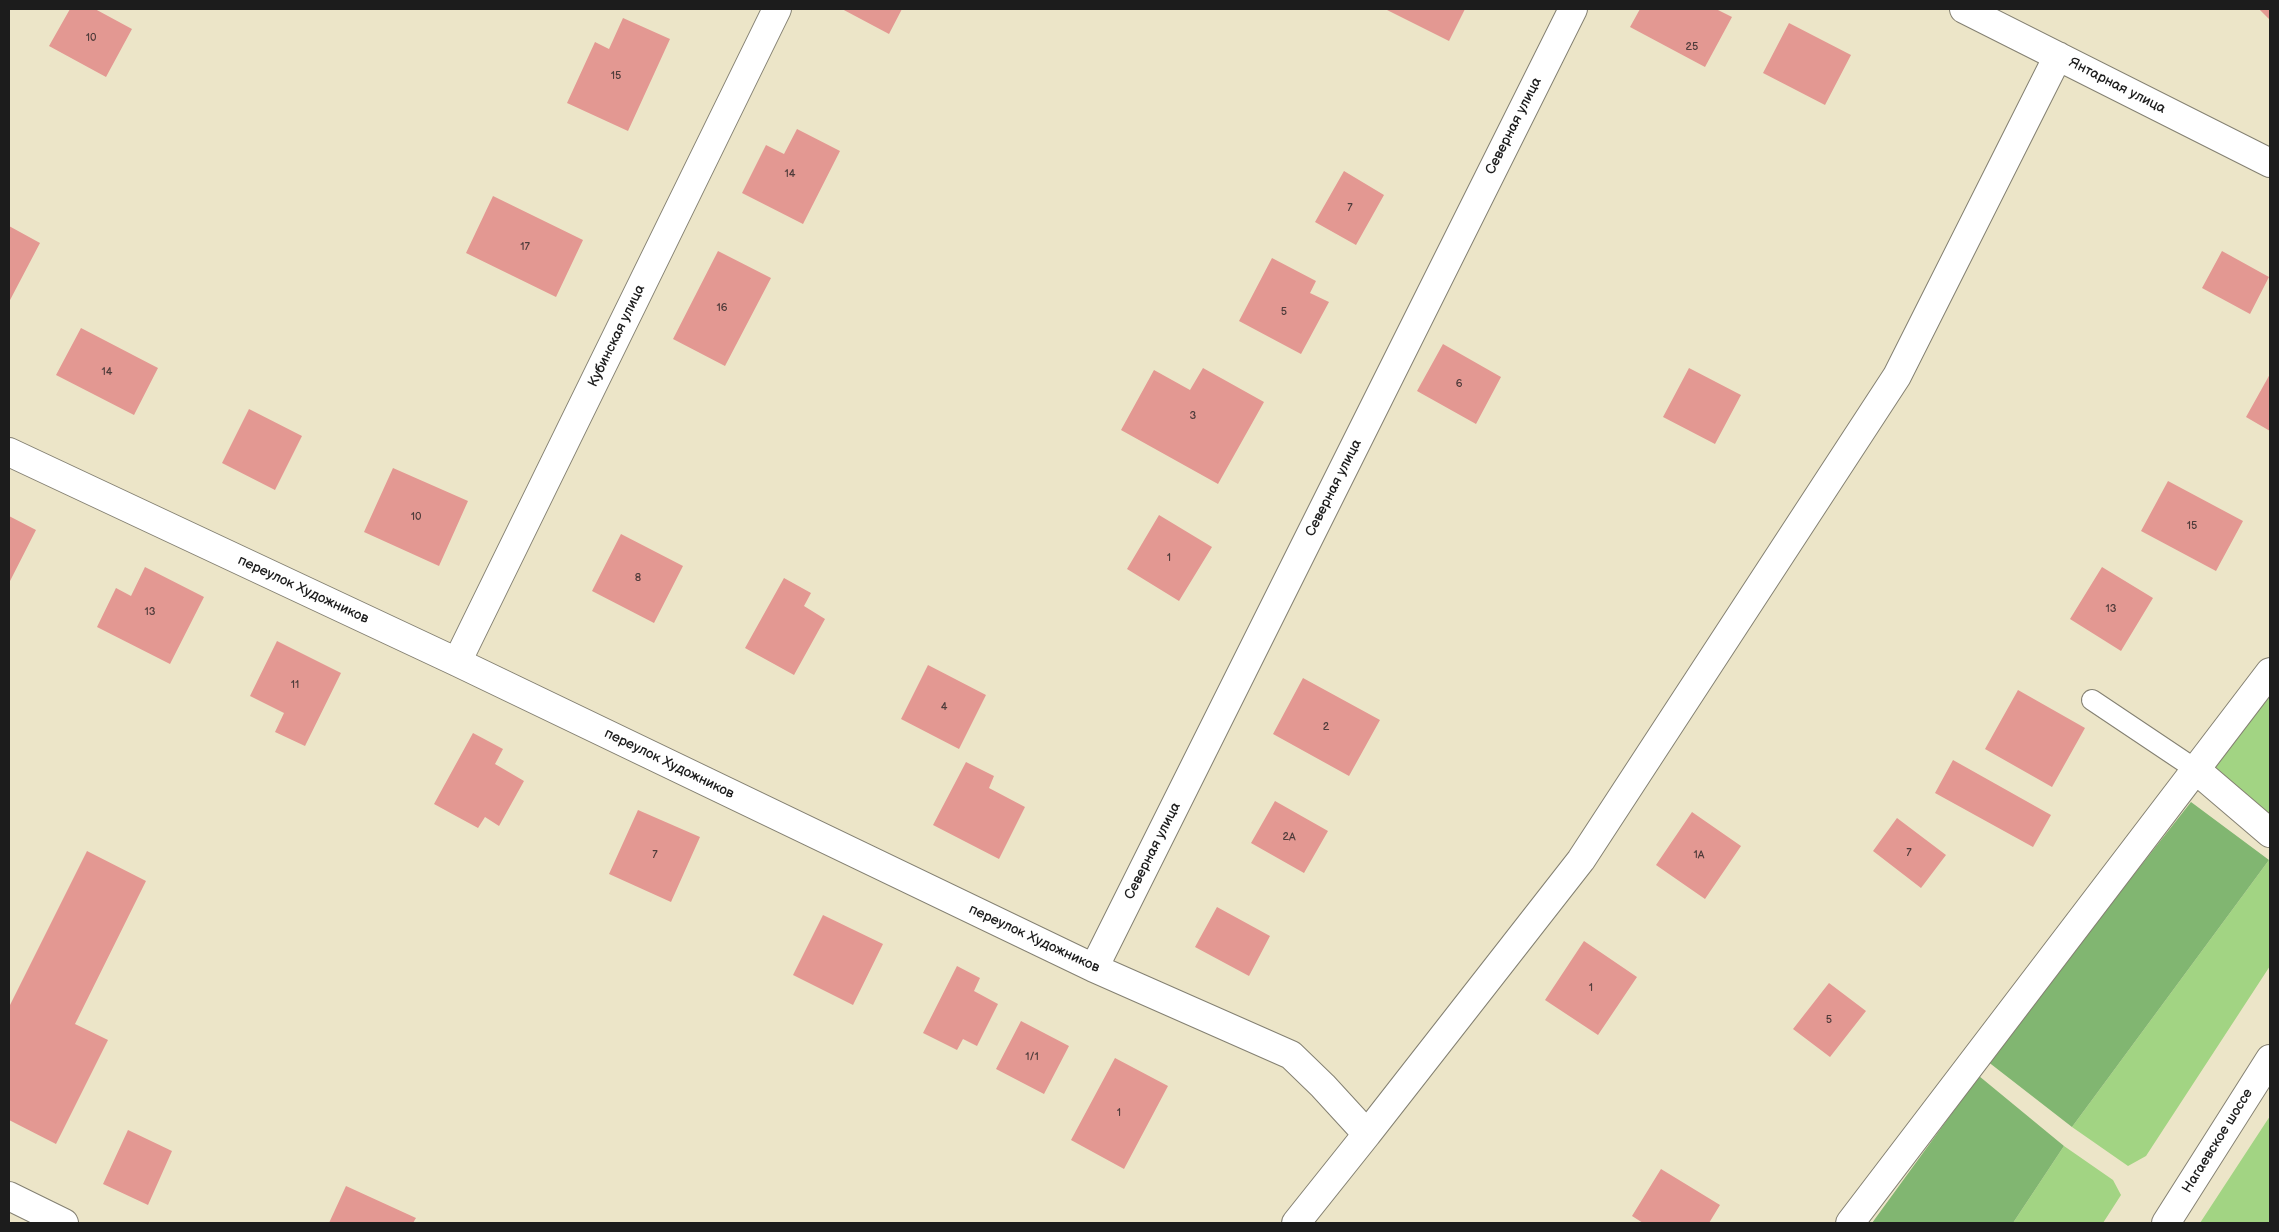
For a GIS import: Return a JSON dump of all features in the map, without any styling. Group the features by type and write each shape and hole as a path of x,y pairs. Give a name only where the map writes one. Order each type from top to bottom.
{"street":[{"name":"Кубинская улица","path":"457,662 776,9"},
{"name":"Северная улица","path":"1094,968 1573,9"},
{"name":"Янтарная улица","path":"1964,9 2270,163"},
{"path":"1296,1223 1581,860 1897,376 2058,56"},
{"name":"переулок Художников","path":"9,452 457,662 1094,968 1290,1055 1323,1086 1367,1134"},
{"path":"1850,1223 2270,672"},
{"path":"2195,769 2270,833"},
{"name":"Нагаевское шоссе","path":"2166,1223 2270,1059"},
{"path":"9,1196 64,1223"}],"lane":[{"path":"2092,700 2195,769"}],"green space":[{"path":"2270,695 2270,814 2214,767"},
{"path":"2191,802 2269,860 2072,1127 1987,1061"},
{"path":"2269,860 2270,966 2146,1156 2128,1166 2072,1127"},
{"path":"1979,1076 2064,1146 2013,1223 1872,1223"},
{"path":"2270,1116 2270,1223 2200,1223"},
{"path":"2064,1146 2113,1180 2121,1195 2103,1223 2013,1223"}],"building":[{"path":"70,9 95,9 132,29 106,77 49,46"},
{"path":"842,9 902,9 889,34"},
{"path":"1385,9 1465,9 1449,41"},
{"path":"1640,9 1716,9 1732,17 1705,67 1630,27"},
{"path":"2259,9 2270,9 2270,20"},
{"path":"623,18 670,39 628,131 567,103 595,42 609,49"},
{"path":"1789,23 1851,55 1825,105 1763,73"},
{"path":"797,129 840,151 803,224 742,193 766,145 784,154"},
{"path":"1344,171 1384,195 1356,245 1315,222"},
{"path":"493,196 583,240 556,297 466,253"},
{"path":"9,226 40,243 9,302"},
{"path":"718,251 771,278 725,366 673,339"},
{"path":"2222,251 2269,277 2250,314 2202,288"},
{"path":"1272,258 1316,281 1310,293 1329,302 1301,354 1239,321"},
{"path":"81,328 158,368 134,415 56,375"},
{"path":"1443,344 1501,377 1476,424 1417,391"},
{"path":"1203,368 1264,402 1218,484 1121,430 1154,370 1190,390"},
{"path":"1689,368 1741,395 1715,444 1663,417"},
{"path":"2270,374 2270,431 2246,417"},
{"path":"249,409 302,436 275,490 222,463"},
{"path":"393,468 468,501 439,566 364,532"},
{"path":"2168,481 2243,521 2216,571 2141,531"},
{"path":"1159,515 1212,547 1179,601 1127,569"},
{"path":"9,516 36,530 9,583"},
{"path":"621,534 683,566 654,623 592,591"},
{"path":"145,567 204,597 170,664 97,627 116,588 131,596"},
{"path":"2102,567 2153,598 2121,651 2070,619"},
{"path":"784,578 811,593 804,606 825,619 794,675 745,648"},
{"path":"277,641 341,673 305,746 275,732 284,713 250,696"},
{"path":"928,665 986,695 959,749 901,719"},
{"path":"1303,678 1380,720 1349,776 1273,734"},
{"path":"2018,690 2085,728 2052,787 1985,749"},
{"path":"473,733 503,749 495,764 524,781 499,826 485,817 478,828 434,804"},
{"path":"1953,760 2051,815 2033,847 1935,793"},
{"path":"966,762 994,776 989,788 1025,807 999,859 933,825"},
{"path":"1275,801 1328,831 1304,873 1251,843"},
{"path":"638,810 700,837 671,902 609,874"},
{"path":"1692,812 1741,846 1705,899 1656,865"},
{"path":"1897,818 1946,855 1921,888 1873,851"},
{"path":"87,851 146,881 75,1024 108,1040 56,1144 9,1120 9,1007"},
{"path":"1217,907 1270,936 1249,976 1195,947"},
{"path":"823,915 883,944 853,1005 793,975"},
{"path":"1584,941 1637,977 1598,1035 1545,1000"},
{"path":"957,966 980,978 974,991 998,1004 977,1046 963,1039 957,1050 923,1033"},
{"path":"1829,983 1866,1011 1830,1057 1793,1029"},
{"path":"1021,1021 1069,1046 1044,1094 996,1069"},
{"path":"1115,1058 1168,1086 1124,1169 1071,1140"},
{"path":"128,1130 172,1151 148,1205 103,1184"},
{"path":"1661,1169 1720,1205 1709,1223 1643,1223 1632,1216"},
{"path":"346,1186 416,1218 413,1223 329,1223"}]}
